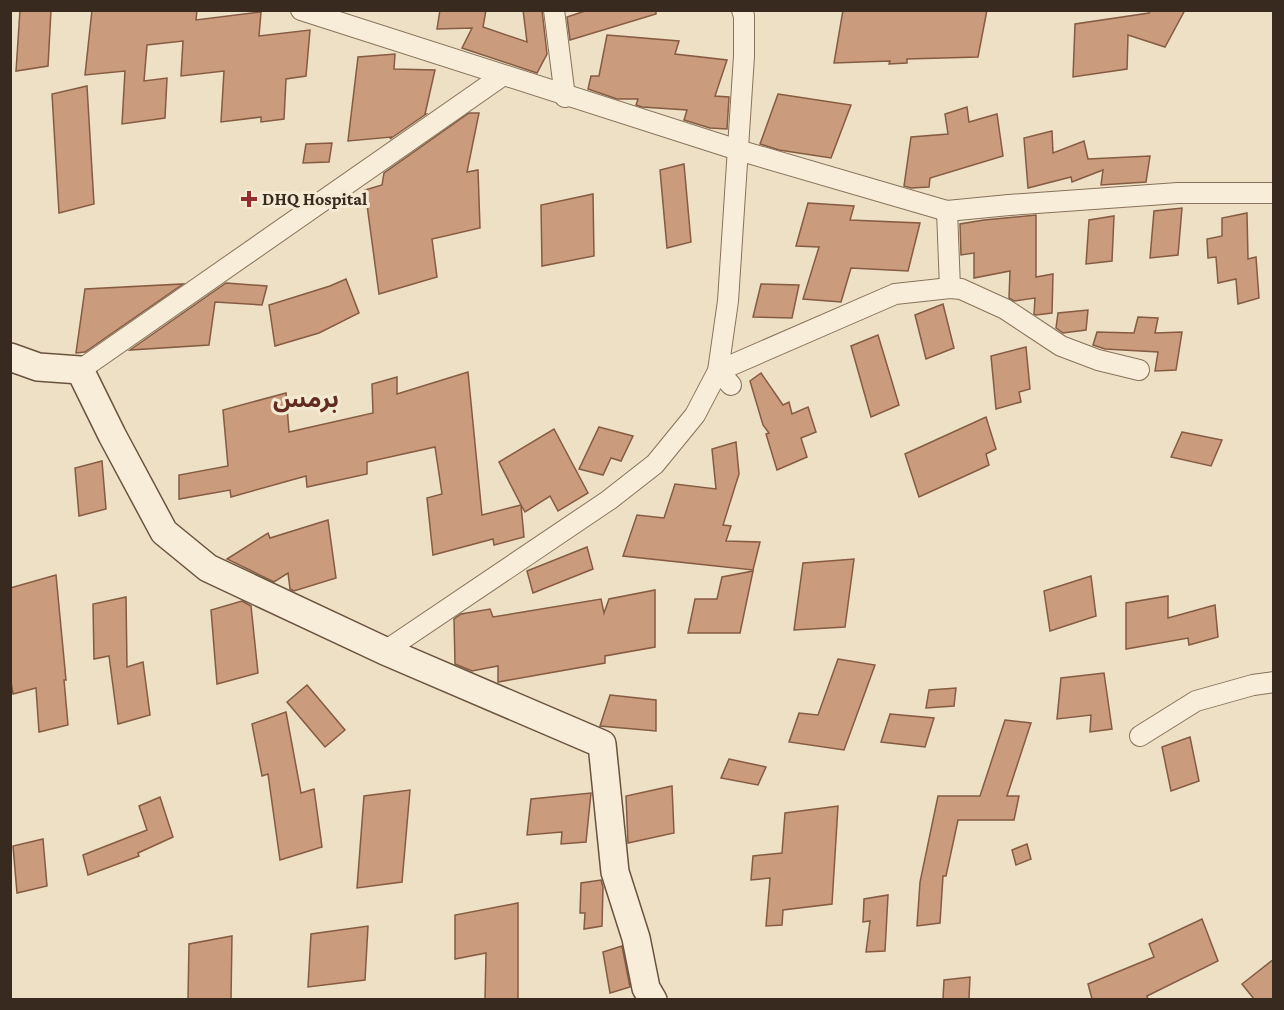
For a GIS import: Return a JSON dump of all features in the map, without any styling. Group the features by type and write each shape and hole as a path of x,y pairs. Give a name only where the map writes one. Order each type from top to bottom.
{"street":[{"path":"301,10 565,97 947,211 1178,193 1274,193"},
{"path":"554,10 565,97"},
{"path":"725,378 744,56 742,10"},
{"path":"10,357 38,367 80,370 502,76"},
{"path":"947,211 950,288"},
{"path":"385,651 609,500 655,464 725,378 895,294 950,288 961,289 1005,309 1061,346 1098,360 1139,370"},
{"path":"80,370 164,532 208,568 385,651 602,744 615,872 636,938 646,988 653,999"},
{"path":"1140,736 1196,701 1253,685 1274,682"}],"building":[{"path":"20,10 51,10 48,66 16,71"},
{"path":"92,10 197,10 196,20 261,12 259,36 310,30 306,76 286,79 284,119 261,122 261,117 221,122 224,71 181,76 183,41 147,45 144,81 167,78 165,118 122,124 125,71 85,75"},
{"path":"440,10 486,10 483,27 527,42 523,10 542,10 547,54 537,73 462,48 472,28 437,29"},
{"path":"588,10 656,10 656,14 570,40 567,17"},
{"path":"843,10 987,10 978,57 907,59 907,63 889,64 890,61 834,63"},
{"path":"1151,10 1185,10 1165,47 1128,35 1127,69 1073,77 1075,24 1149,13"},
{"path":"607,35 679,41 675,54 727,60 715,96 729,97 727,129 710,128 684,120 687,110 642,107 636,105 638,99 617,99 588,89 591,76 599,76"},
{"path":"395,54 394,69 435,70 426,114 390,139 391,137 348,141 358,57"},
{"path":"87,86 94,204 59,213 52,94"},
{"path":"778,94 851,105 831,158 779,150 760,144"},
{"path":"967,107 969,122 997,114 1003,156 930,178 929,187 904,186 911,137 948,134 945,114"},
{"path":"469,113 479,113 467,172 478,170 480,228 432,239 437,277 379,294 365,190 382,185 384,173"},
{"path":"1052,131 1053,153 1084,141 1088,159 1150,156 1146,182 1101,185 1103,170 1072,182 1071,177 1028,188 1024,138"},
{"path":"332,143 329,162 303,163 306,144"},
{"path":"684,164 691,242 667,248 660,170"},
{"path":"593,194 594,256 542,266 541,205"},
{"path":"808,203 854,206 850,220 920,223 908,271 851,268 841,302 803,299 819,247 796,246"},
{"path":"1182,208 1178,255 1150,258 1154,211"},
{"path":"1247,213 1248,259 1256,257 1259,298 1238,304 1236,279 1218,283 1216,257 1208,258 1207,239 1222,236 1222,218"},
{"path":"1036,215 1036,277 1053,274 1052,313 1036,315 1034,314 1035,298 1014,301 1009,298 1010,271 974,278 974,253 961,255 960,224"},
{"path":"1114,216 1112,261 1086,264 1089,220"},
{"path":"346,279 359,313 319,333 275,346 269,305"},
{"path":"226,283 267,286 262,305 215,302 209,345 130,350"},
{"path":"183,284 85,352 76,353 85,289"},
{"path":"761,284 799,285 792,318 753,317"},
{"path":"943,304 954,348 926,359 915,315"},
{"path":"1088,310 1086,330 1063,333 1056,328 1058,313"},
{"path":"1138,317 1158,318 1155,333 1182,332 1176,370 1155,371 1158,352 1105,349 1093,345 1097,332 1134,333"},
{"path":"878,335 899,405 871,417 851,346"},
{"path":"1026,347 1030,389 1019,392 1021,402 996,409 991,356"},
{"path":"468,372 482,515 521,505 524,537 494,545 493,539 433,555 427,498 442,494 435,447 367,462 367,474 307,487 306,476 231,497 230,490 179,499 179,475 228,466 223,410 286,393 289,432 373,413 372,384 397,377 397,394"},
{"path":"761,373 783,405 789,402 792,414 808,407 816,432 801,438 807,457 777,470 766,434 769,433 763,425 750,381"},
{"path":"986,417 996,449 986,454 989,465 919,497 905,454"},
{"path":"599,427 633,436 621,461 611,458 603,475 579,469"},
{"path":"554,429 588,493 558,511 550,496 525,512 499,462"},
{"path":"1182,432 1222,440 1211,466 1171,457"},
{"path":"736,442 739,474 723,525 731,526 726,541 760,542 753,570 623,556 637,515 664,518 675,484 716,489 712,449"},
{"path":"102,461 106,509 79,516 75,468"},
{"path":"328,520 336,578 294,591 290,589 288,573 274,582 227,559 268,533 270,538"},
{"path":"587,547 593,569 533,593 527,571"},
{"path":"854,559 845,627 794,630 803,563"},
{"path":"753,571 740,633 688,633 695,599 717,599 722,577"},
{"path":"56,575 68,725 39,732 36,688 13,694 10,675 10,588"},
{"path":"1091,576 1096,616 1050,631 1044,591"},
{"path":"655,590 655,647 605,656 605,663 498,682 498,666 472,671 455,664 454,619 461,614 490,609 493,617 601,599 604,613 609,599"},
{"path":"1168,596 1168,618 1215,605 1218,637 1189,645 1188,638 1126,649 1126,603"},
{"path":"126,597 127,667 143,662 150,715 118,724 109,656 94,659 93,604"},
{"path":"242,601 251,606 258,673 217,684 211,610"},
{"path":"838,659 875,665 844,750 789,742 799,713 818,715"},
{"path":"1104,673 1112,729 1090,732 1091,715 1057,719 1061,678"},
{"path":"307,685 345,730 325,747 287,702"},
{"path":"956,688 954,706 926,708 929,690"},
{"path":"610,695 656,700 656,731 600,726"},
{"path":"286,712 301,793 314,789 322,847 280,860 268,774 262,776 252,724"},
{"path":"890,714 934,718 925,747 881,742"},
{"path":"1005,720 1031,723 1007,796 1019,796 1014,820 958,820 946,876 943,876 940,923 917,926 920,882 938,796 980,796"},
{"path":"1190,737 1199,781 1171,791 1162,747"},
{"path":"729,759 766,767 758,785 721,778"},
{"path":"672,786 674,833 628,843 626,796"},
{"path":"410,790 402,882 357,888 364,796"},
{"path":"591,793 586,842 561,844 562,832 527,835 531,799"},
{"path":"160,797 173,837 138,853 139,856 88,875 83,855 147,830 139,806"},
{"path":"838,806 832,904 783,910 782,925 766,926 770,878 751,880 753,856 782,853 785,813"},
{"path":"43,839 47,886 17,893 13,846"},
{"path":"1027,844 1031,859 1016,865 1012,850"},
{"path":"601,880 603,887 602,926 584,929 585,913 580,913 581,883"},
{"path":"888,895 885,951 866,952 870,921 863,922 864,899"},
{"path":"518,903 518,999 485,999 486,953 455,959 455,915"},
{"path":"1202,919 1218,961 1147,996 1148,999 1092,999 1088,984 1154,957 1149,944"},
{"path":"368,926 365,980 308,987 311,934"},
{"path":"232,936 231,999 188,999 189,944"},
{"path":"622,946 630,987 610,993 603,952"},
{"path":"1274,959 1274,999 1254,999 1242,984"},
{"path":"970,977 969,999 943,999 944,980"}],"place":[{"name":"DHQ Hospital","path":"249,199"}],"district":[{"name":"برمس","path":"306,399"}]}
